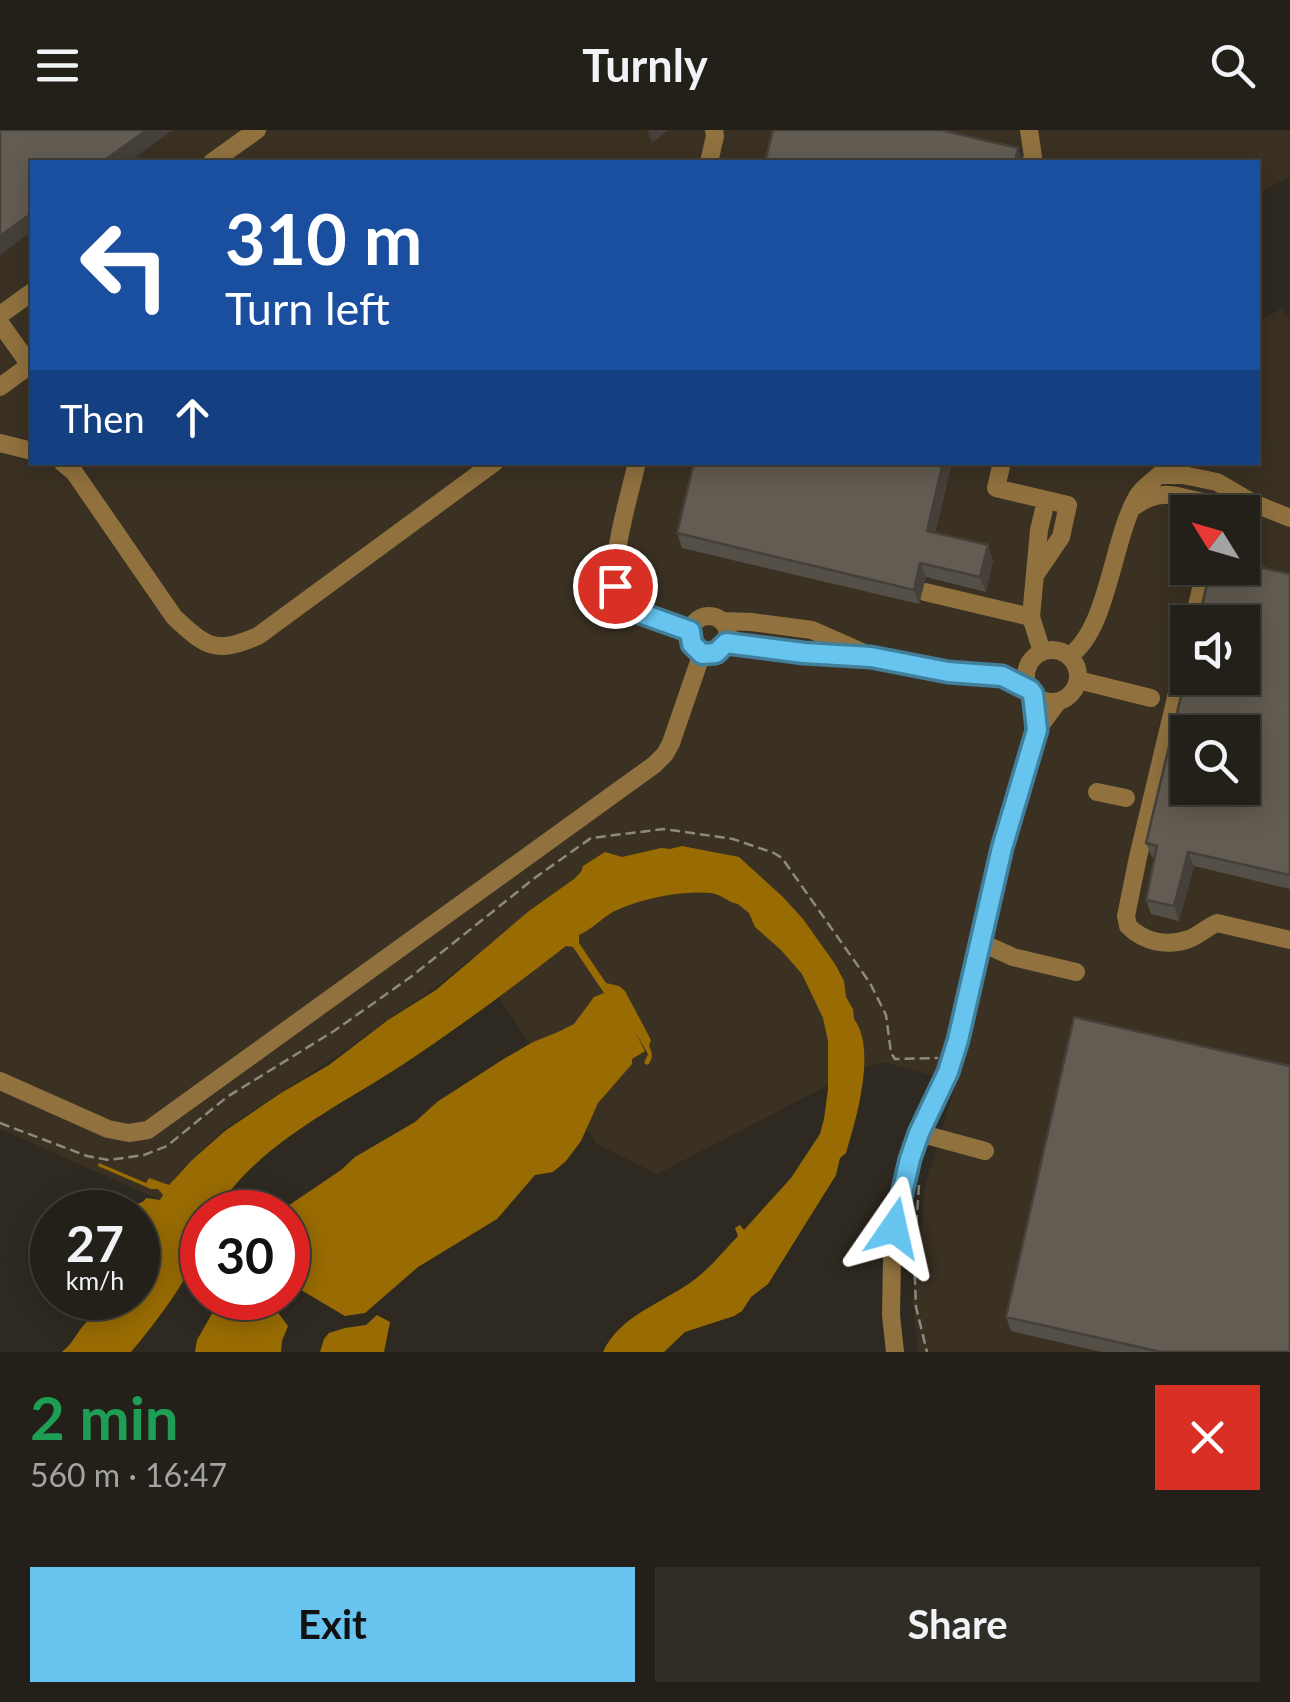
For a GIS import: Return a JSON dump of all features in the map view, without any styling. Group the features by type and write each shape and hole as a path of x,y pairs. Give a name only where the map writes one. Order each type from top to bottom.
{"street":[{"path":"215,160 257,130"},
{"path":"709,160 714,130"},
{"path":"1029,130 1032,160"},
{"path":"0,387 30,365 0,319 30,294"},
{"path":"0,444 30,451"},
{"path":"66,465 174,617 210,645 232,648 258,636 491,465"},
{"path":"637,465 614,567 615,586 621,600 637,612 690,631"},
{"path":"1001,465 996,488 1068,506 1061,537 1036,574"},
{"path":"1069,656 1080,649 1093,626 1139,493 1159,475 1183,474 1217,482 1238,495"},
{"path":"1131,509 1148,496 1178,495"},
{"path":"1042,652 1031,617 1039,530 1046,501"},
{"path":"1260,507 1290,518"},
{"path":"925,592 1031,617"},
{"path":"723,621 727,628 726,643 716,653 702,654 692,644 690,631 692,624 710,616 723,621 812,630 871,657"},
{"path":"726,643 871,657 948,672 1002,676 1028,667"},
{"path":"1002,676 1031,692 1048,702 1057,702 1071,695 1078,680 1078,670 1069,656 1059,651 1042,652 1028,667 1027,682 1031,692 1037,730"},
{"path":"0,1081 108,1129 129,1133 148,1130 654,765 671,743 702,654"},
{"path":"1078,680 1151,698"},
{"path":"1177,695 1138,856 1128,926 1150,941 1174,943 1192,938 1216,922 1290,940"},
{"path":"895,1352 892,1260 904,1180 919,1133 953,1057 1002,848 1037,730 1057,702"},
{"path":"1098,792 1126,798"},
{"path":"981,945 1076,972"},
{"path":"919,1133 985,1151"}],"path":[{"path":"0,1123 87,1156 109,1160 144,1155 167,1146 227,1098 412,976 591,838 652,830 733,839 782,858 875,993 886,1015 895,1059 953,1057"},
{"path":"904,1180 919,1185 914,1256 916,1307 926,1352"}],"shaded area":[{"path":"0,130 1290,130 1290,176 1260,193 1260,160 30,160 30,465 1260,465 1260,321 1283,308 1290,321 1290,1352 918,1352 913,1302 925,1187 956,1082 885,1062 863,1067 657,1174 597,1144 472,957 338,1055 222,1131 179,1172 160,1200 160,1190 137,1190 0,1129"},
{"path":"682,846 739,857 783,897 835,964 864,1048 859,1104 836,1175 768,1284 751,1297 742,1311 685,1332 664,1352 603,1352 631,1319 694,1280 717,1259 738,1236 735,1228 740,1225 744,1230 791,1178 820,1134 824,1119 828,1041 823,1018 802,974 738,904 711,893 687,893 621,908 579,935 579,943 606,983 625,991 651,1040 652,1058 648,1065 644,1063 648,1054 634,1030 645,1051 632,1059 632,1064 598,1103 581,1141 553,1172 535,1175 497,1219 418,1267 365,1313 345,1316 310,1295 310,1191 502,1060 574,1024 594,997 604,993 573,947 566,946 439,1040 297,1131 251,1168 231,1190 180,1190 180,1286 160,1315 163,1195 158,1189 98,1166 99,1163 146,1183 149,1178 169,1185 225,1131 436,990 529,911 574,879 583,866 605,852 622,857"},
{"path":"377,1315 390,1322 384,1352 320,1352 329,1333 366,1325"},
{"path":"89,1320 157,1320 131,1352 62,1352"},
{"path":"208,1320 284,1320 288,1326 281,1352 195,1352"}],"building":[{"path":"0,130 147,130 105,160 30,160 30,214 0,236"},
{"path":"773,130 941,130 1018,148 1015,160 766,160"},
{"path":"693,465 942,465 927,531 988,545 980,577 920,563 914,590 677,533"},
{"path":"1260,567 1290,574 1290,875 1188,852 1174,906 1146,900 1157,846 1146,843 1170,742 1170,805 1260,805 1260,715 1177,715 1181,695 1260,695 1260,605 1202,605 1207,585 1260,585"},
{"path":"1074,1017 1290,1066 1290,1352 1161,1352 1006,1317"}],"route":[{"path":"615,586 621,600 637,612 690,631 692,644 702,654 716,653 726,643 871,657 948,672 1002,676 1033,694 1037,730 1002,848 958,1040 910,1159 894,1228"}]}
